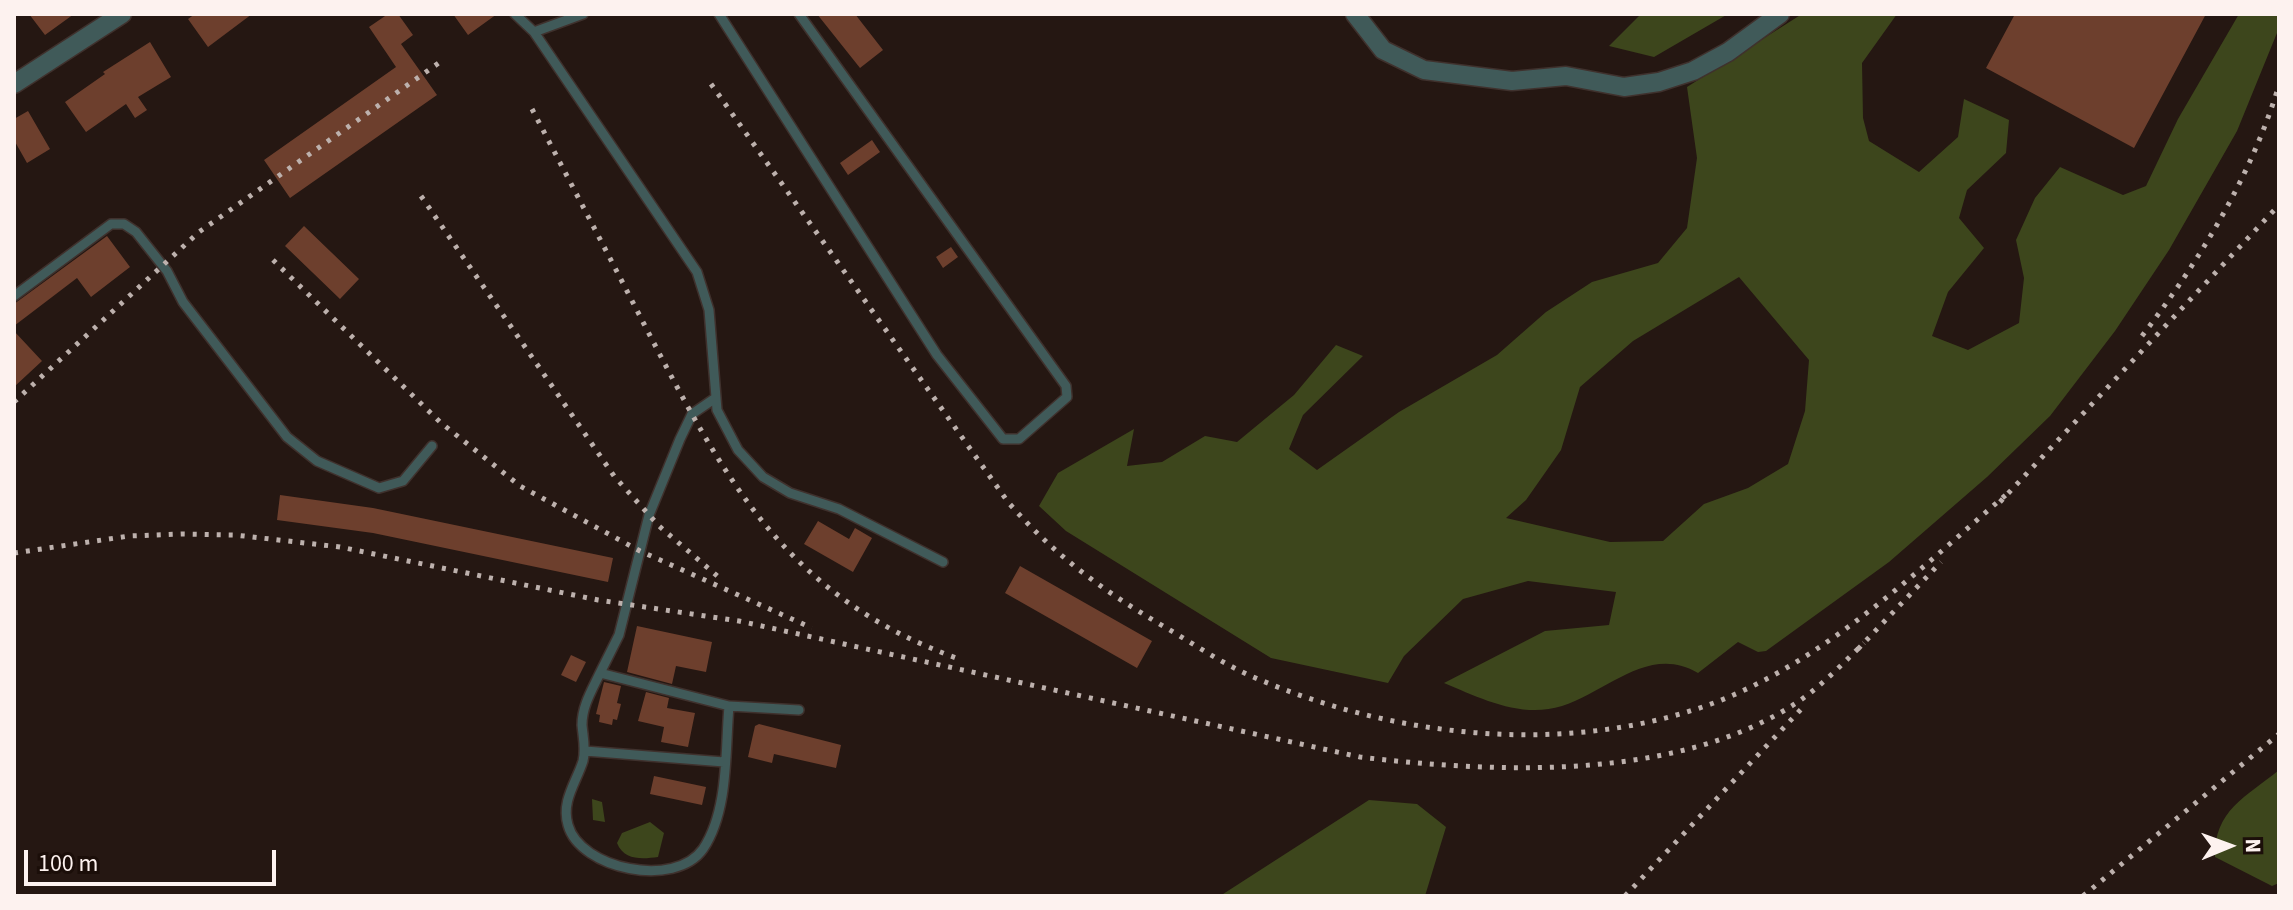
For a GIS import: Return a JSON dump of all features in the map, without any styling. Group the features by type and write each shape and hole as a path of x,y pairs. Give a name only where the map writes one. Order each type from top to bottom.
{"street":[{"path":"14,84 122,14"},
{"path":"1355,14 1383,50 1424,70 1512,81 1566,76 1624,87 1659,82 1693,71 1728,52 1780,14"}],"lane":[{"path":"515,14 534,32 697,272 709,310 714,399 728,436 763,477 790,493 839,509 943,562"},
{"path":"534,32 583,14"},
{"path":"719,14 944,365 1003,439 1019,439 1067,397 1066,386 799,14"},
{"path":"14,296 111,224 124,224 136,232 154,254 173,280 183,302 287,437 306,454 379,488 403,481 432,446"},
{"path":"714,399 692,414 649,515 619,635 583,714 585,751 567,801 570,832 589,850 624,868 646,872 681,865 703,849 719,809 729,706"},
{"path":"600,673 729,706 799,710"},
{"path":"585,751 724,762"}],"green space":[{"path":"1641,14 1728,14 1654,57 1609,46"},
{"path":"1802,14 1897,14 1862,63 1863,118 1869,141 1919,172 1958,137 1964,99 2009,120 2006,153 1967,190 1959,218 1984,248 1948,292 1932,336 1968,350 2019,323 2024,278 2016,240 2035,198 2060,167 2123,195 2146,186 2178,119 2239,14 2279,14 2279,28 2237,131 2169,250 2115,331 2050,416 1987,477 1889,562 1766,651 1758,652 1738,642 1698,673 1680,666 1662,664 1645,667 1579,699 1547,709 1501,705 1444,683 1545,631 1609,625 1616,592 1528,581 1463,599 1404,656 1388,683 1271,658 1066,531 1039,506 1058,473 1134,429 1127,466 1162,462 1205,436 1237,442 1294,395 1336,345 1363,356 1303,415 1289,449 1317,470 1399,412 1497,355 1546,312 1592,282 1658,263 1687,228 1697,158 1687,87","holes":["1739,277 1809,360 1805,411 1788,464 1748,488 1704,504 1663,541 1610,542 1506,518 1526,500 1561,450 1580,387 1633,341"]},
{"path":"2279,770 2279,883 2272,886 2215,857 2216,841 2226,816 2244,797"},
{"path":"592,799 602,802 605,822 593,820"},
{"path":"1369,800 1417,804 1446,827 1425,896 1220,896"},
{"path":"650,822 664,833 658,857 640,858 624,853 617,843 622,833"}],"building":[{"path":"29,14 74,14 45,35"},
{"path":"195,14 252,14 208,47 188,19"},
{"path":"388,14 398,14 413,35 401,44 437,95 290,198 264,160 396,67 369,27"},
{"path":"453,14 497,14 468,35"},
{"path":"817,14 855,14 883,50 860,68"},
{"path":"2015,14 2206,14 2134,148 1986,68"},
{"path":"150,42 171,77 138,97 147,110 135,118 126,104 86,132 65,102 105,74 103,72"},
{"path":"28,111 50,149 27,163 14,140 14,119"},
{"path":"872,140 880,152 848,175 840,163"},
{"path":"304,226 359,279 340,299 285,246"},
{"path":"107,236 130,267 91,297 77,278 14,326 14,304"},
{"path":"951,247 958,257 943,268 936,257"},
{"path":"14,331 42,361 14,387"},
{"path":"280,495 373,508 613,558 608,582 373,533 277,520"},
{"path":"818,521 849,539 855,528 872,538 853,572 804,544"},
{"path":"1020,566 1152,641 1137,668 1005,593"},
{"path":"637,626 712,642 706,672 676,666 672,684 627,672"},
{"path":"571,655 586,662 576,682 561,675"},
{"path":"604,682 621,686 617,703 621,704 617,720 613,719 612,725 599,722 600,715 596,714"},
{"path":"646,692 669,698 667,708 695,713 688,747 661,742 664,727 638,721"},
{"path":"759,724 841,745 836,768 774,754 772,763 748,757 755,726"},
{"path":"654,776 706,787 702,805 650,794"}],"railway":[{"path":"14,402 199,232 443,60"},
{"path":"711,84 1008,502 1025,521 1080,570 1141,613 1233,667 1312,699 1369,716 1487,734 1605,730 1663,719 1719,701 1798,661 1907,581 2008,493"},
{"path":"2142,336 2184,278 2239,185 2279,85"},
{"path":"532,109 702,433 766,526 804,566 848,602 899,633 959,659"},
{"path":"421,196 614,476 659,526 722,580"},
{"path":"2000,502 2279,205"},
{"path":"273,260 440,422 520,486 640,551 812,628"},
{"path":"14,553 129,536 182,534 235,535 340,547 598,600 739,621 1360,757 1467,766 1581,766 1637,760 1691,748 1743,731 1790,707 1820,685 1864,643"},
{"path":"1858,649 1941,562"},
{"path":"1625,896 1806,704"},
{"path":"2083,896 2279,734"}]}
